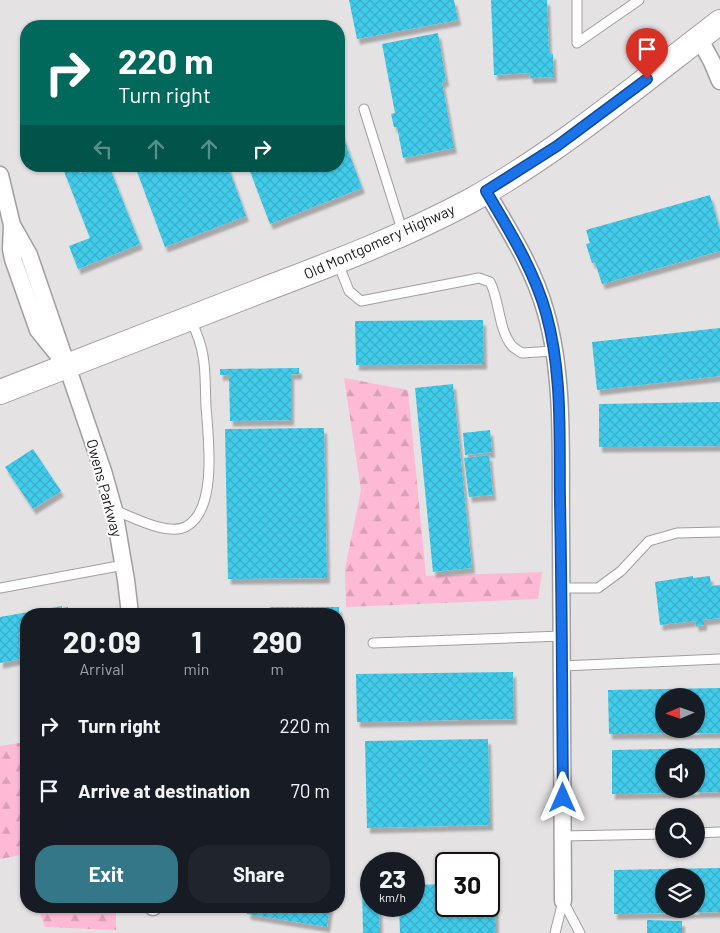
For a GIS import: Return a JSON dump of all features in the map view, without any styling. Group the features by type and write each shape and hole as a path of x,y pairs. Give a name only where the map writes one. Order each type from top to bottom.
{"street":[{"name":"Old Montgomery Highway","path":"0,392 338,261 403,234 446,213 486,191 557,146 720,22"},
{"path":"699,38 720,81"},
{"name":"Owens Parkway","path":"0,175 12,225 11,249 13,259 38,330 66,366 98,454 114,510 129,608"},
{"path":"486,191 525,260 538,288 554,351 559,422 562,588 563,901"}],"lane":[{"path":"577,0 577,43 639,0"},
{"path":"364,108 403,234"},
{"path":"338,261 349,290 361,301 479,278 490,282 496,293 504,329 512,346 522,353 554,351"},
{"path":"114,510 156,526 174,530 188,526 200,512 207,491 210,466 203,357 197,334 190,318"},
{"path":"562,588 598,588 621,572 648,541 677,533 720,532"},
{"path":"0,588 124,565"},
{"path":"373,642 562,636"},
{"path":"562,666 720,659"},
{"path":"705,833 720,832"},
{"path":"563,836 655,834"},
{"path":"555,933 563,901"},
{"path":"563,901 580,933"}],"green space":[{"path":"344,378 408,390 426,576 542,572 538,599 346,607 345,569 361,490"},
{"path":"20,743 20,855 0,859 0,746"},
{"path":"40,913 116,913 116,930 45,927"}],"building":[{"path":"349,0 454,0 458,20 357,39"},
{"path":"491,0 547,0 549,54 553,54 554,77 530,78 529,73 494,75"},
{"path":"438,33 446,81 442,82 454,148 403,158 397,127 394,127 391,114 395,113 382,44"},
{"path":"345,142 362,188 270,224 250,172 345,172"},
{"path":"64,172 111,172 140,244 78,269 69,246 90,238"},
{"path":"137,172 230,172 246,216 165,247"},
{"path":"710,195 720,231 720,251 602,284 595,262 592,263 586,244 590,243 586,230"},
{"path":"483,320 484,364 356,365 355,321"},
{"path":"720,328 720,376 597,390 592,342"},
{"path":"299,368 299,374 291,374 291,420 230,421 229,375 220,375 220,369"},
{"path":"453,384 472,568 433,572 415,388"},
{"path":"720,402 720,446 599,447 599,404"},
{"path":"324,428 327,578 228,579 225,429"},
{"path":"490,430 492,452 465,455 463,433"},
{"path":"33,449 61,491 33,509 5,467"},
{"path":"489,455 493,495 469,497 464,458"},
{"path":"693,576 693,578 710,576 711,586 720,585 720,618 704,620 704,625 696,626 695,621 660,625 655,582"},
{"path":"270,607 339,607 339,608"},
{"path":"20,613 20,659 0,663 0,617"},
{"path":"513,672 514,719 357,722 356,674"},
{"path":"705,688 720,688 720,733 705,733"},
{"path":"655,689 655,734 609,734 608,690"},
{"path":"488,739 490,825 367,828 365,741"},
{"path":"705,748 720,748 720,792 705,792"},
{"path":"655,749 655,793 612,794 612,750"},
{"path":"705,868 720,868 720,912 705,912"},
{"path":"655,869 655,913 614,914 614,870"},
{"path":"435,884 435,917 496,917 496,933 400,933 399,917 425,917 425,885"},
{"path":"247,913 329,913 327,927"},
{"path":"363,917 379,917 380,933 363,933"},
{"path":"647,920 682,921 682,933 647,933"}],"route":[{"path":"563,798 559,422 553,342 538,288 525,260 486,191 557,146 647,79"}]}
